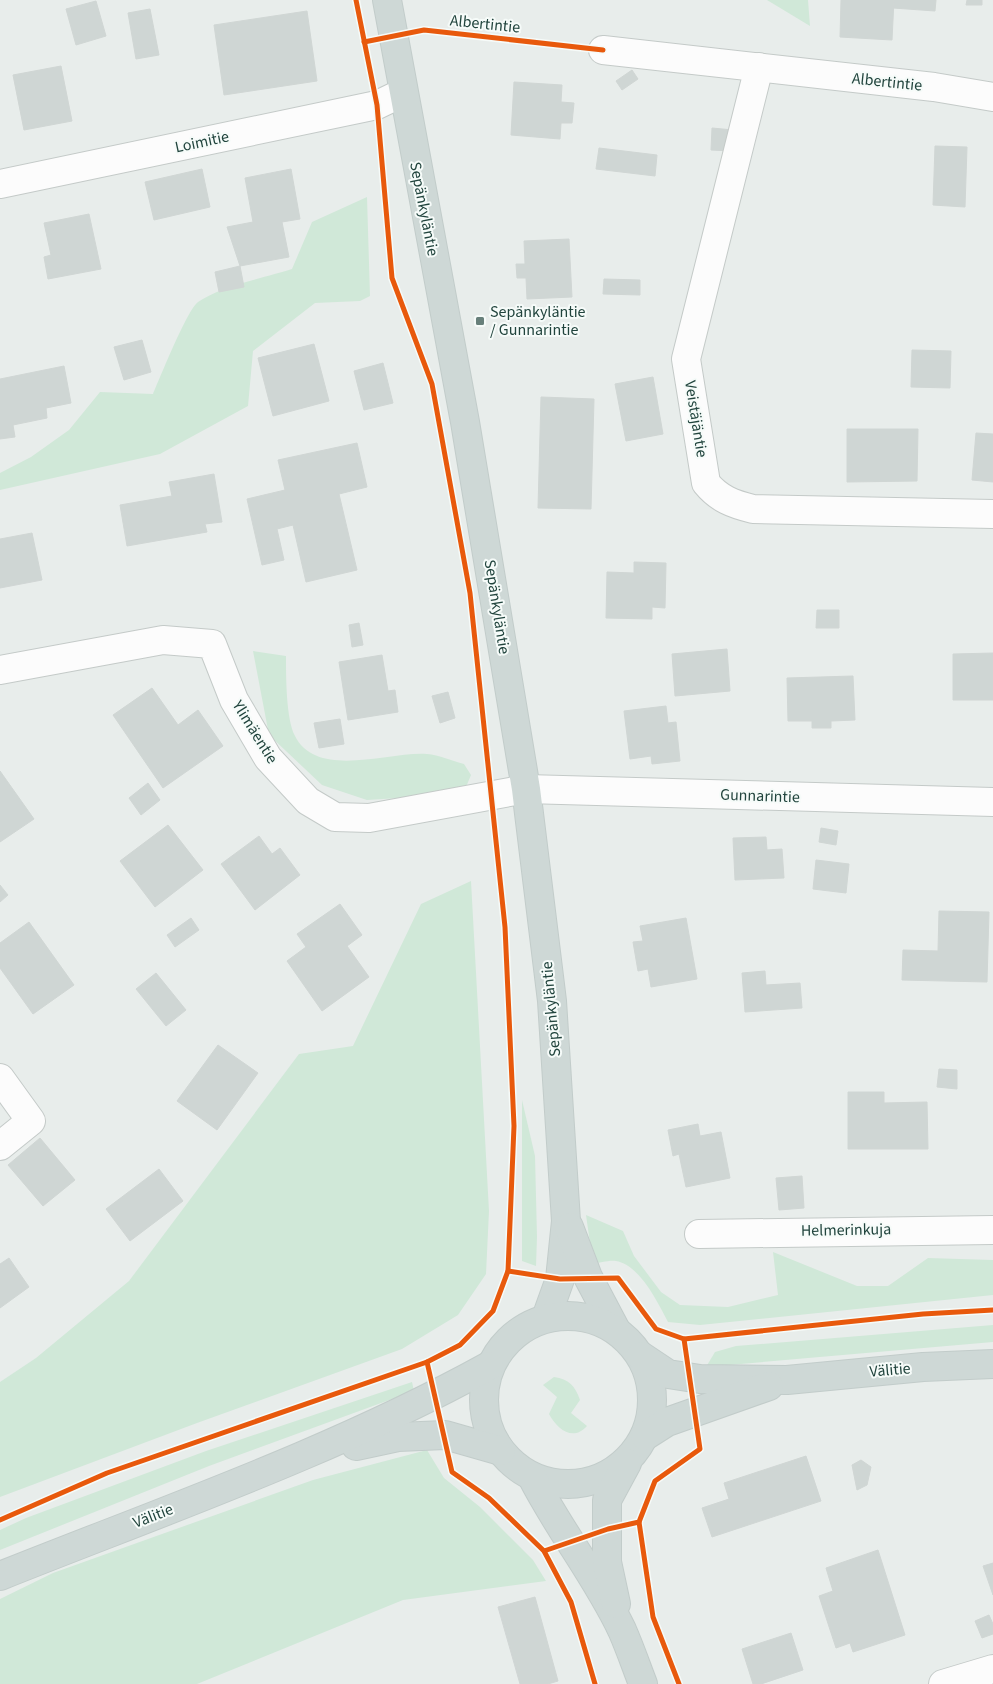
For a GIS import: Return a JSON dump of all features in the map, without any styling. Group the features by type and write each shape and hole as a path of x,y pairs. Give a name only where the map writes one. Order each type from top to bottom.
{"main road":[{"name":"Sepänkyläntie","path":"386,0 465,422 526,789 552,1001 566,1221 560,1279 546,1318"},
{"name":"Sepänkyläntie","path":"566,1221 588,1277 616,1330"},
{"path":"622,1630 608,1562 607,1500 627,1462 645,1436 653,1409 651,1379 641,1356 616,1330 590,1318 570,1315 546,1318 529,1325 514,1335 489,1366 484,1391 484,1416 491,1437 507,1459 532,1477 558,1485 581,1484 606,1477 627,1462"},
{"name":"Välitie","path":"641,1356 668,1374 689,1379 786,1380 924,1367 993,1364"},
{"name":"Välitie","path":"0,1576 307,1456 392,1418 489,1366"},
{"name":"Välitie","path":"645,1436 667,1422 786,1380"},
{"name":"Välitie","path":"307,1456 398,1438 444,1435 501,1451"},
{"path":"532,1477 550,1511 580,1557 622,1630 643,1684"}],"street":[{"name":"Albertintie","path":"603,50 934,87 993,97"},
{"name":"Veistäjäntie","path":"759,67 686,359 706,483 716,495 733,504 753,508 993,514"},
{"name":"Loimitie","path":"0,184 377,105 402,93"},
{"name":"Ylimäentie","path":"0,670 163,640 212,644 234,700 268,758 308,801 335,817 369,818 526,789"},
{"name":"Gunnarintie","path":"526,789 993,802"},
{"path":"0,1078 31,1121 0,1146"},
{"name":"Helmerinkuja","path":"699,1234 993,1230"},
{"path":"943,1684 993,1668"}],"green space":[{"path":"767,0 808,0 810,26"},
{"path":"367,197 370,296 360,301 315,303 253,351 248,406 160,454 0,490 0,473 31,457 69,430 100,392 153,394 181,330 198,302 230,287 292,269 312,222"},
{"path":"253,651 286,656 287,697 292,729 305,749 320,757 337,760 412,754 427,754 441,757 464,764 471,775 463,794 367,800 322,785 269,735"},
{"path":"471,881 489,1211 486,1274 458,1315 402,1349 0,1497 0,1382 36,1358 129,1281 299,1054 353,1046 421,904"},
{"path":"522,1100 535,1156 536,1266 522,1261"},
{"path":"586,1215 623,1231 634,1256 661,1292 680,1305 728,1307 778,1295 773,1252 857,1286 888,1286 928,1258 993,1260 993,1295 700,1325 668,1322 647,1286 633,1270 625,1264 616,1261 593,1264"},
{"path":"993,1325 993,1342 706,1367 715,1352 736,1346"},
{"path":"554,1377 568,1381 576,1391 580,1400 571,1413 587,1426 582,1431 576,1433 566,1432 556,1424 549,1414 557,1397 543,1385"},
{"path":"412,1382 414,1391 209,1466 0,1550 0,1530 26,1518 206,1451"},
{"path":"427,1450 444,1478 480,1507 533,1560 546,1581 403,1600 197,1684 0,1684 0,1599 53,1573 313,1480"}],"building":[{"path":"841,0 894,0 892,40 840,37"},
{"path":"894,0 936,0 935,11 893,8"},
{"path":"967,0 982,0 982,5 966,5"},
{"path":"96,1 106,36 76,45 66,9"},
{"path":"150,9 159,55 136,59 128,13"},
{"path":"307,11 317,81 224,95 214,25"},
{"path":"61,66 72,121 24,130 13,75"},
{"path":"632,70 638,79 622,90 616,81"},
{"path":"514,82 562,85 561,102 574,103 572,123 561,123 560,139 511,135"},
{"path":"712,128 733,130 732,151 711,150"},
{"path":"935,146 967,147 965,207 933,205"},
{"path":"599,148 657,155 655,176 596,169"},
{"path":"202,169 210,207 154,220 145,182"},
{"path":"291,169 300,219 282,222 289,257 240,266 227,227 253,222 245,178"},
{"path":"89,214 101,269 48,279 44,257 51,255 44,223"},
{"path":"569,239 572,297 527,299 526,278 517,278 516,264 525,264 524,241"},
{"path":"240,266 244,287 219,292 215,272"},
{"path":"604,279 640,280 640,295 603,294"},
{"path":"142,340 151,372 124,380 114,347"},
{"path":"314,344 329,401 273,416 258,358"},
{"path":"912,350 951,351 950,388 911,387"},
{"path":"383,363 393,403 364,410 354,371"},
{"path":"64,366 71,403 46,408 47,418 13,425 15,437 0,439 0,379"},
{"path":"653,377 663,434 626,441 615,384"},
{"path":"541,397 594,399 591,509 538,508"},
{"path":"847,429 918,429 917,481 847,482"},
{"path":"976,433 993,434 993,482 972,480"},
{"path":"357,443 367,487 339,494 357,570 306,582 293,525 277,529 284,560 262,565 247,499 285,490 278,460"},
{"path":"214,474 222,522 205,524 207,532 127,546 120,505 172,496 169,482"},
{"path":"32,533 42,580 0,588 0,539"},
{"path":"634,562 666,563 665,608 652,607 652,619 606,618 607,572 634,573"},
{"path":"817,610 839,610 839,628 816,628"},
{"path":"359,623 363,645 352,647 349,625"},
{"path":"727,649 730,691 675,696 672,654"},
{"path":"993,653 993,700 953,700 953,654"},
{"path":"382,655 388,691 395,690 398,712 348,720 339,662"},
{"path":"853,676 855,720 831,721 831,728 812,728 812,721 788,721 787,678"},
{"path":"152,688 178,725 198,710 223,746 163,788 113,715"},
{"path":"448,692 455,718 440,723 432,696"},
{"path":"666,706 668,723 676,722 680,761 652,764 651,756 630,759 624,711"},
{"path":"340,719 344,744 319,748 314,723"},
{"path":"0,771 34,819 0,842"},
{"path":"148,783 160,800 141,815 129,798"},
{"path":"168,825 203,870 155,907 120,861"},
{"path":"821,828 838,831 836,845 819,842"},
{"path":"259,836 272,854 280,848 300,875 255,910 221,864"},
{"path":"766,837 767,850 782,849 784,878 735,880 733,838"},
{"path":"816,860 849,864 846,893 813,889"},
{"path":"0,885 8,895 0,902"},
{"path":"340,904 362,935 347,946 369,977 322,1011 287,961 306,947 297,934"},
{"path":"939,911 989,912 987,982 902,980 903,950 938,951"},
{"path":"191,918 199,930 175,947 167,935"},
{"path":"686,918 697,979 651,987 648,969 638,971 633,942 643,941 640,926"},
{"path":"29,922 74,985 33,1014 0,968 0,943"},
{"path":"765,971 766,985 800,983 802,1008 745,1012 742,973"},
{"path":"156,973 186,1010 166,1026 136,989"},
{"path":"218,1045 258,1073 217,1130 177,1101"},
{"path":"939,1069 957,1070 957,1089 937,1087"},
{"path":"848,1092 884,1092 884,1103 927,1102 928,1149 848,1149"},
{"path":"698,1124 700,1136 721,1132 730,1178 686,1187 679,1154 673,1156 668,1130"},
{"path":"40,1138 75,1180 43,1206 8,1165"},
{"path":"159,1169 183,1201 130,1241 106,1209"},
{"path":"802,1176 804,1208 779,1210 776,1178"},
{"path":"9,1258 29,1287 0,1308 0,1264"},
{"path":"806,1456 821,1501 712,1537 702,1508 729,1499 724,1483"},
{"path":"861,1460 871,1467 867,1485 857,1490 852,1465"},
{"path":"878,1550 905,1635 853,1652 850,1643 836,1648 819,1596 833,1591 826,1568"},
{"path":"993,1563 993,1595 983,1566"},
{"path":"535,1597 558,1681 548,1684 520,1684 498,1607"},
{"path":"989,1615 993,1624 993,1634 982,1638 975,1621"},
{"path":"791,1633 803,1670 761,1684 753,1684 742,1649"}],"cycle path":[{"path":"356,0 377,105 392,278 432,384 470,593 505,927 514,1126 508,1271 493,1311 460,1345 427,1362 452,1472 489,1498 544,1551 571,1602 595,1684"},
{"path":"364,42 424,30 603,50"},
{"path":"508,1271 560,1279 618,1278 656,1329 684,1339 923,1314 993,1310"},
{"path":"544,1551 608,1529 639,1522 655,1481 700,1449 684,1339"},
{"path":"0,1520 107,1473 427,1362"},
{"path":"639,1522 653,1617 679,1684"}],"place":[{"name":"Sepänkyläntie / Gunnarintie","path":"480,321"}]}
